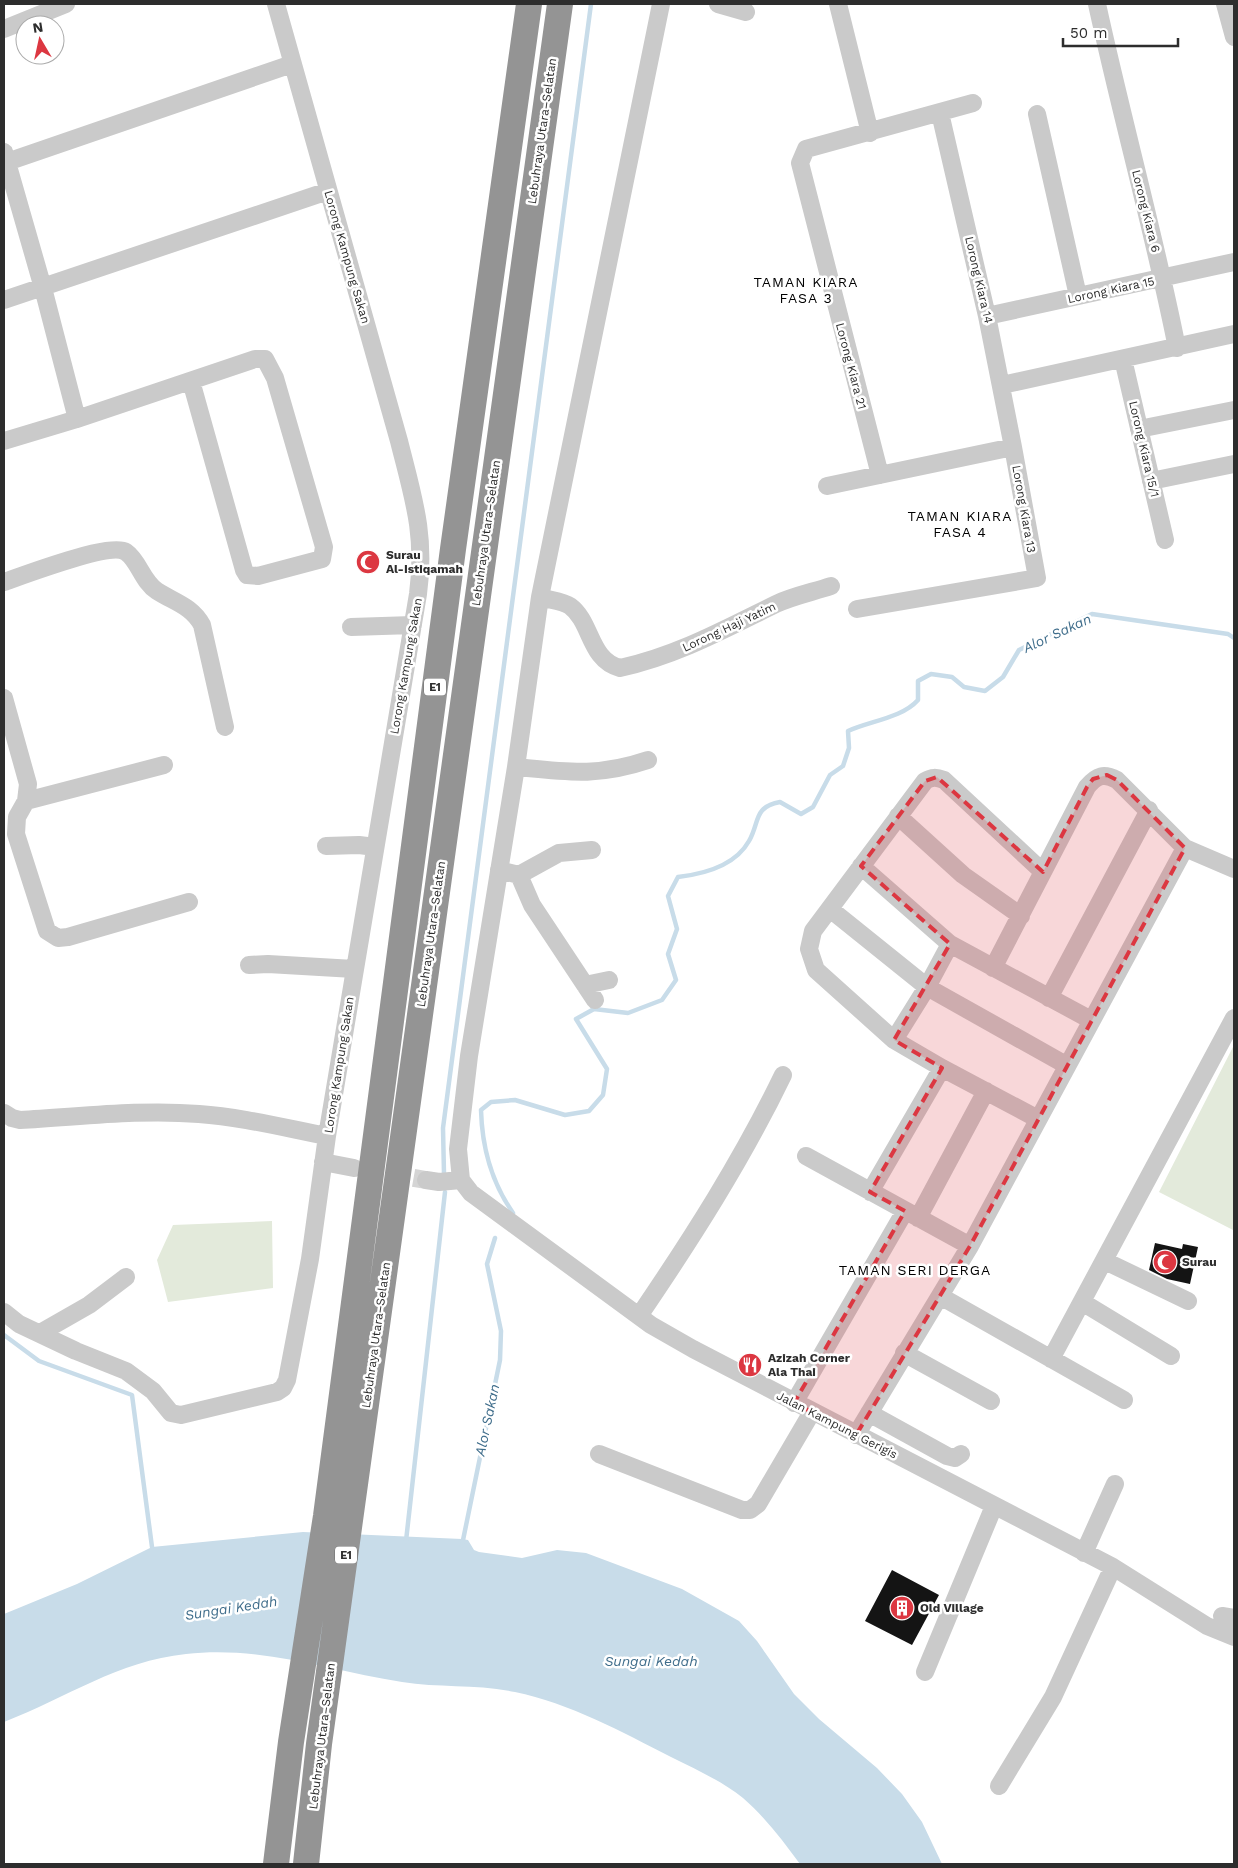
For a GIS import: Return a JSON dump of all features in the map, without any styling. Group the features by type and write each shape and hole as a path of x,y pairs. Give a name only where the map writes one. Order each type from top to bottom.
{"highway":[{"name":"E1","path":"276,1864 291,1742 326,1516 452,558 529,4"},
{"name":"Lebuhraya Utara–Selatan","path":"306,1864 319,1744 560,4"}],"street":[{"name":"Lorong Kampung Sakan","path":"40,1333 76,1351 126,1371 153,1391 172,1413 181,1415 278,1392 283,1388 287,1380 310,1259 323,1162 354,969 413,625 422,549 415,505 276,4"},
{"path":"426,1180 439,1182 461,1180 458,1149 468,1065 516,767 540,597 661,4"},
{"path":"718,4 746,12"},
{"path":"839,4 870,133 973,104"},
{"name":"Lorong Kiara 6","path":"1097,4 1178,348"},
{"path":"1225,4 1234,37"},
{"path":"4,29 61,5"},
{"path":"77,419 43,288 5,159 292,64"},
{"name":"Lorong Kiara 14","path":"940,113 987,316 1014,447"},
{"path":"1037,114 1078,296"},
{"name":"Lorong Kiara 21","path":"870,133 806,149 800,163 800,170 880,475"},
{"path":"4,300 328,191"},
{"name":"Lorong Kiara 15","path":"987,316 1234,262"},
{"path":"1002,385 1178,348 1234,334"},
{"path":"4,441 77,419 255,359 268,360 324,548 322,559 258,576 248,574 242,565 192,381"},
{"name":"Lorong Kiara 15/1","path":"1123,359 1164,540"},
{"path":"1139,429 1234,410"},
{"name":"Lorong Kiara 13","path":"827,486 1014,447 1037,578 857,609"},
{"path":"1151,481 1234,464"},
{"path":"4,582 100,552 118,549 125,552 147,583 197,615 202,625 225,727"},
{"name":"Lorong Haji Yatim","path":"540,597 568,605 577,613 602,658 611,666 620,668 693,645 778,604 831,586"},
{"path":"351,628 413,625"},
{"path":"4,698 28,784 26,801 17,817 16,834 43,922 52,935 68,937 189,902"},
{"path":"516,767 568,772 598,772 620,769 648,760"},
{"path":"26,801 164,765"},
{"path":"993,968 1087,787 1094,779 1107,775 1117,780 1185,848 1234,869"},
{"path":"1038,1119 894,1040 816,970 809,949 813,931 898,816 925,781 937,777 944,780 1043,872"},
{"path":"1050,998 1149,810"},
{"path":"898,816 963,875 1021,916"},
{"path":"326,846 359,845 375,847"},
{"path":"856,1435 970,1246 1066,1065 1185,848"},
{"path":"499,870 520,875 559,853 592,850"},
{"path":"861,866 950,944 1091,1020"},
{"path":"520,875 532,905 595,1000"},
{"path":"830,908 927,988 1066,1065"},
{"path":"894,1040 927,988 950,944"},
{"path":"249,965 268,964 354,969"},
{"path":"585,984 609,980"},
{"path":"1051,1358 1105,1261 1234,1018"},
{"path":"870,1192 942,1068"},
{"path":"639,1316 727,1181 756,1132 783,1075"},
{"path":"794,1403 986,1091"},
{"path":"4,1113 20,1120 159,1113 198,1114 234,1118 327,1136"},
{"path":"806,1156 970,1246"},
{"path":"323,1162 354,1168"},
{"name":"Jalan Kampung Gerigis","path":"461,1180 470,1193 639,1316 693,1349 1113,1568 1207,1626 1234,1638"},
{"path":"1105,1261 1188,1301"},
{"path":"4,1312 20,1324 40,1333 89,1305 126,1277"},
{"path":"940,1296 1124,1400"},
{"path":"1082,1302 1171,1356"},
{"path":"904,1353 991,1401"},
{"path":"599,1454 742,1510 750,1510 758,1504 812,1412"},
{"path":"870,1413 947,1456 955,1458 961,1454"},
{"path":"1084,1553 1115,1484"},
{"path":"925,1672 994,1506"},
{"path":"999,1786 1053,1697 1113,1568"}],"highlighted area":[{"path":"1107,775 1117,780 1185,848 970,1246 856,1435 794,1403 905,1211 870,1192 942,1068 894,1040 950,944 861,866 925,781 937,777 1043,872 1087,787 1093,779"}],"green space":[{"path":"1234,1045 1234,1227 1233,1230 1159,1192"},
{"path":"272,1221 273,1288 168,1302 157,1260 173,1225"}],"water":[{"name":"Sungai Kedah","path":"303,1532 462,1539 468,1540 474,1550 479,1552 522,1558 557,1550 586,1553 682,1589 739,1621 757,1641 794,1694 819,1719 877,1768 902,1794 922,1822 942,1864 800,1864 759,1813 743,1798 717,1781 614,1728 555,1703 515,1692 473,1687 416,1684 295,1660 241,1653 214,1652 186,1654 138,1664 115,1672 4,1722 4,1614 77,1584 152,1547"}],"building":[{"path":"1155,1243 1182,1249 1183,1244 1198,1247 1190,1284 1167,1279 1149,1270"},
{"name":"Old Village","path":"892,1570 939,1595 912,1645 865,1621"}],"waterway":[{"path":"444,1174 443,1128 591,4"},
{"name":"Alor Sakan","path":"513,1213 494,1177 483,1137 481,1110 491,1102 515,1100 565,1115 589,1111 603,1095 607,1069 576,1019 594,1009 628,1013 662,1000 676,980 668,954 677,929 668,896 678,877 708,871 736,857 749,841 758,816 771,804 780,802 801,814 813,807 830,775 843,766 849,748 848,731 895,715 911,706 918,700 918,681 931,674 952,677 964,687 985,691 1003,677 1019,650 1092,614 1228,634 1234,638"},
{"path":"406,1541 445,1192"},
{"name":"Alor Sakan","path":"462,1545 500,1360 501,1331 487,1264 495,1238"},
{"path":"4,1335 39,1361 132,1395 152,1547"}],"tunnel":[{"path":"387,1173 426,1180"}],"place":[{"name":"Surau Al-Istiqamah","path":"368,562"},
{"name":"Surau","path":"1165,1262"},
{"name":"Azizah Corner Ala Thai","path":"750,1365"},
{"name":"Old Village","path":"902,1608"}],"district":[{"name":"TAMAN KIARA FASA 3","path":"806,290"},
{"name":"TAMAN KIARA FASA 4","path":"960,524"},
{"name":"TAMAN SERI DERGA","path":"915,1270"}]}
